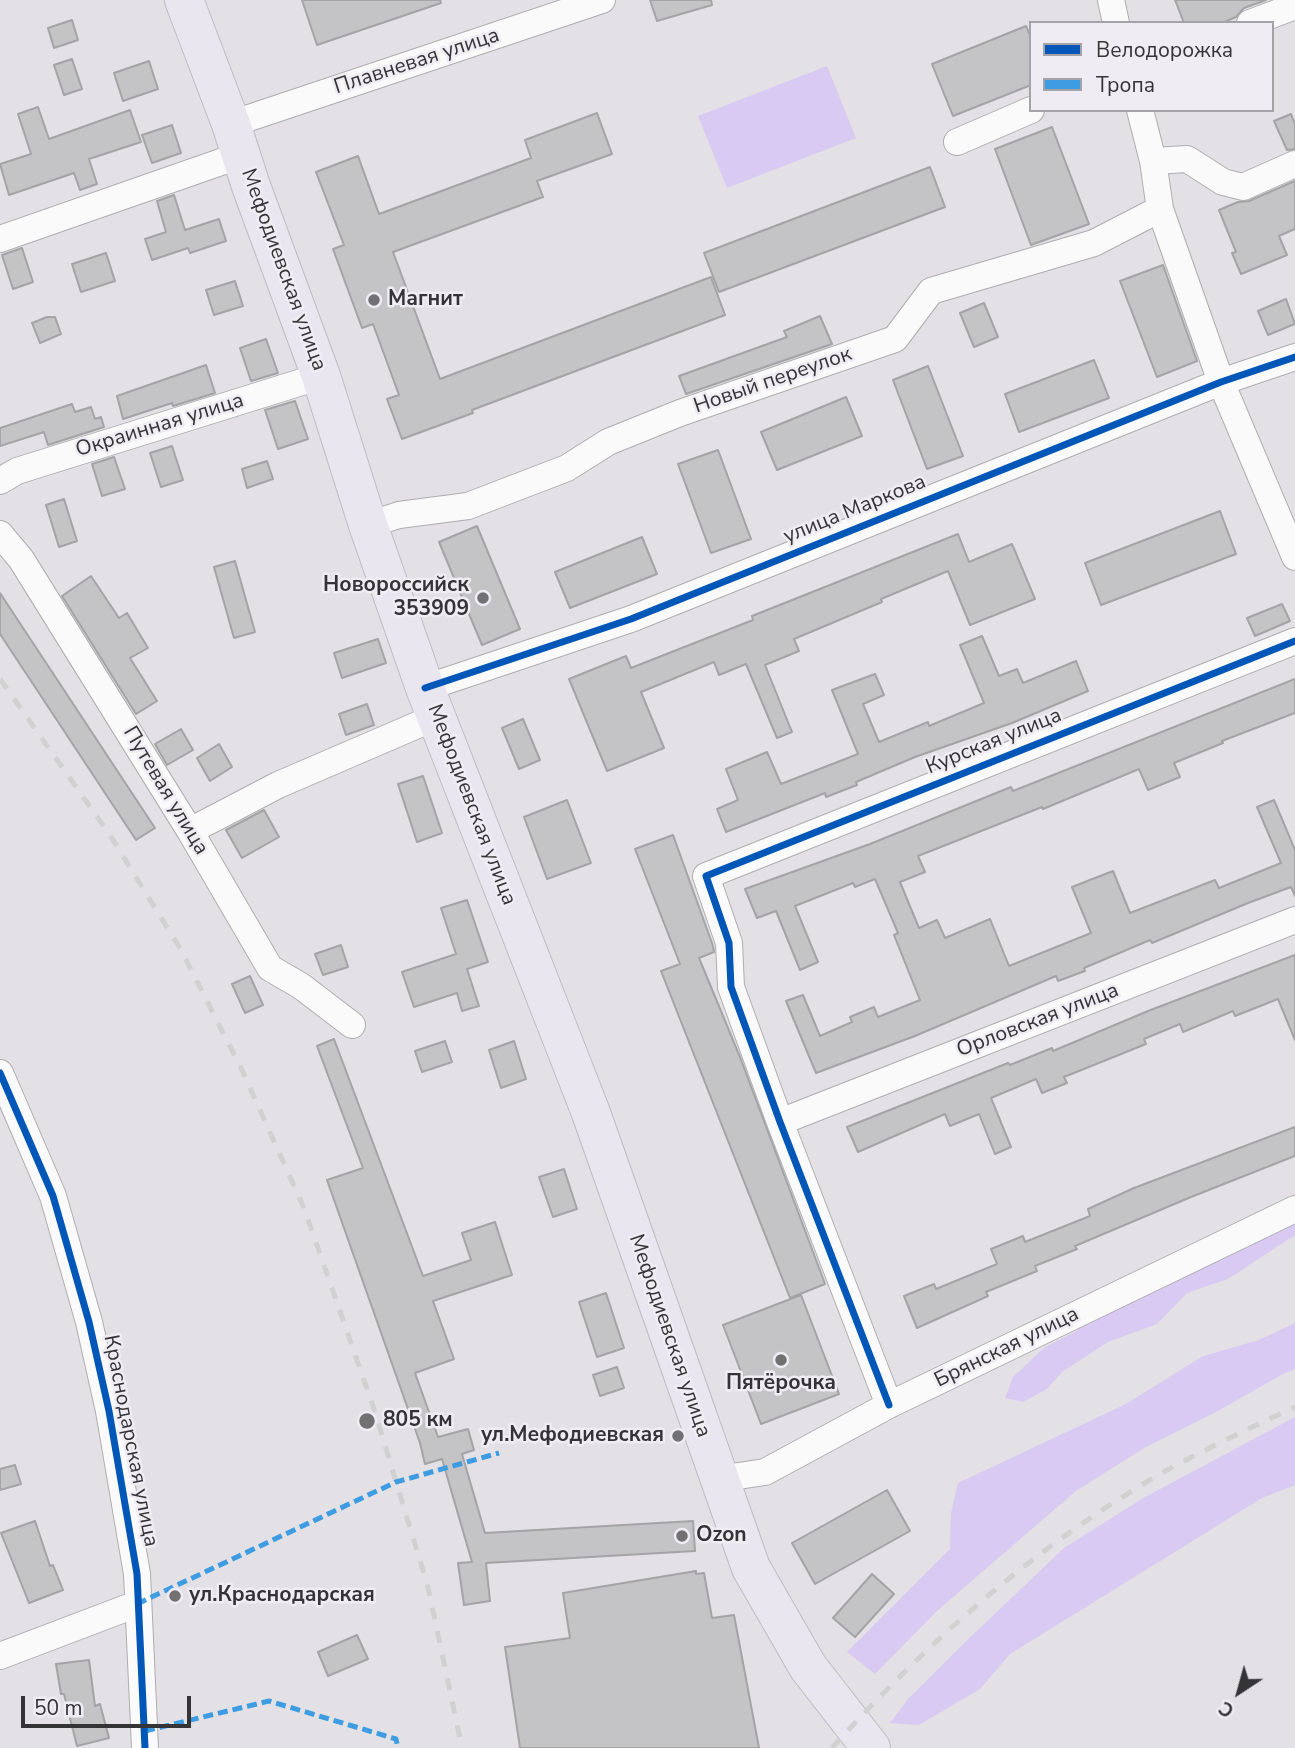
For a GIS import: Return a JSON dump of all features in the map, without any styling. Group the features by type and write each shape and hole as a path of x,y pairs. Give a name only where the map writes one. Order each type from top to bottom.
{"main road":[{"name":"Мефодиевская улица","path":"184,0 321,376 368,525 431,702 591,1113 751,1567 808,1667 871,1748"}],"street":[{"name":"Плавневая улица","path":"0,239 236,140 602,0"},
{"path":"1111,0 1116,21"},
{"path":"1255,21 1295,6"},
{"path":"957,142 1029,111"},
{"path":"1141,112 1153,161 1160,209 1221,382 1295,557"},
{"path":"1153,161 1187,159 1223,182 1242,187 1295,164"},
{"name":"Новый переулок","path":"368,525 399,515 468,506 567,468 608,442 680,413 895,339 931,291 1094,243 1160,209"},
{"name":"улица Маркова","path":"190,831 431,702 1221,382 1295,357"},
{"name":"Окраинная улица","path":"0,481 17,471 321,376"},
{"name":"Путевая улица","path":"0,534 22,559 190,831 270,968 302,986 352,1024"},
{"name":"Курская улица","path":"780,1122 732,987 730,943 706,876 1295,640"},
{"name":"Орловская улица","path":"780,1122 1295,920"},
{"name":"Краснодарская улица","path":"0,1073 53,1196 89,1321 109,1411 137,1574 145,1748"},
{"path":"780,1122 889,1405"},
{"name":"Брянская улица","path":"718,1479 765,1472 889,1405 1295,1209"},
{"path":"0,1656 137,1604"}],"shaded area":[{"path":"827,66 856,138 727,188 698,116"},
{"path":"1295,1211 1295,1235 1228,1279 1187,1293 1157,1324 1108,1342 1062,1372 1047,1389 1023,1402 1005,1398 1013,1377 1045,1347 1075,1332 1100,1304"},
{"path":"1295,1323 1295,1369 1144,1448 1076,1491 938,1610 875,1674 847,1652 950,1549 951,1513 958,1483 1126,1404 1203,1356 1259,1340"},
{"path":"1295,1417 1295,1485 1262,1498 1010,1654 980,1689 919,1725 890,1723 908,1699 1064,1548 1145,1497"}],"building":[{"path":"302,0 440,0 441,3 317,45"},
{"path":"650,0 711,0 712,5 657,21"},
{"path":"1175,0 1266,0 1244,8 1236,17 1227,21 1183,21"},
{"path":"72,20 78,40 54,48 48,28"},
{"path":"1026,26 1029,33 1029,86 953,116 932,64"},
{"path":"72,59 82,89 64,95 54,65"},
{"path":"149,61 158,89 123,101 114,73"},
{"path":"38,107 49,139 130,110 141,142 89,159 97,184 80,190 74,173 9,195 0,164 31,154 18,114"},
{"path":"597,113 612,154 537,181 543,197 393,252 440,379 711,277 725,315 402,439 387,399 399,395 373,324 362,328 333,249 344,245 316,172 358,156 379,214 531,158 525,140"},
{"path":"1291,114 1295,124 1295,149 1287,150 1274,121"},
{"path":"172,125 181,153 152,163 142,135"},
{"path":"1052,127 1089,224 1031,245 995,149"},
{"path":"930,167 945,207 719,292 704,253"},
{"path":"1295,181 1295,229 1279,236 1287,255 1241,274 1232,253 1236,252 1219,210 1238,202 1249,201"},
{"path":"174,195 185,230 219,219 226,241 190,253 188,248 152,260 145,239 166,232 157,201"},
{"path":"22,248 33,282 13,289 2,255"},
{"path":"106,253 115,281 81,292 72,264"},
{"path":"1163,265 1197,361 1157,377 1120,281"},
{"path":"235,281 243,306 214,315 206,290"},
{"path":"1286,299 1295,324 1268,335 1258,311"},
{"path":"984,303 998,337 974,347 960,313"},
{"path":"820,316 832,344 686,394 679,376 787,337 784,331"},
{"path":"55,317 61,334 40,343 32,323"},
{"path":"266,339 278,373 251,381 240,348"},
{"path":"1094,360 1109,398 1019,432 1005,394"},
{"path":"206,365 215,393 123,419 117,396"},
{"path":"928,366 963,456 927,469 893,380"},
{"path":"846,397 862,436 777,470 761,432"},
{"path":"295,401 308,439 278,449 265,410"},
{"path":"72,404 75,412 91,407 95,419 101,417 104,427 48,445 44,432 0,446 0,428"},
{"path":"172,446 183,480 161,487 150,453"},
{"path":"718,450 751,539 711,553 678,464"},
{"path":"114,457 125,489 102,496 92,464"},
{"path":"267,461 273,479 247,488 242,469"},
{"path":"64,499 77,541 59,547 46,505"},
{"path":"1220,511 1236,554 1101,605 1085,563"},
{"path":"477,526 520,629 482,645 439,542"},
{"path":"958,534 969,562 1012,544 1035,599 970,625 948,571 794,639 799,651 765,665 792,732 777,738 746,664 719,675 714,662 641,692 664,748 607,771 569,679 626,656 631,668 753,620 752,616"},
{"path":"642,537 657,574 570,608 555,572"},
{"path":"235,561 255,632 234,638 214,567"},
{"path":"91,576 119,618 127,613 148,648 130,658 157,701 136,714 62,596"},
{"path":"0,593 155,828 136,840 0,634"},
{"path":"1282,604 1290,621 1255,636 1247,618"},
{"path":"982,636 999,676 1017,669 1023,683 1076,661 1088,691 1012,723 915,757 856,782 857,785 826,797 825,793 726,832 717,809 738,800 726,769 767,752 781,784 858,754 832,690 875,674 884,695 863,704 879,742 928,722 929,726 984,703 960,645"},
{"path":"378,639 386,663 342,678 334,653"},
{"path":"1295,679 1295,713 1174,763 1180,777 1148,790 1139,769 918,856 925,872 900,882 919,928 937,920 945,938 990,919 1009,966 1091,933 1072,887 1113,871 1130,913 1215,880 1219,888 1281,863 1257,807 1274,800 1295,850 1295,896 1291,887 1152,943 1150,940 1084,968 1085,971 1058,981 1056,976 915,1036 816,1073 786,1001 803,995 820,1036 852,1022 850,1017 874,1007 878,1017 920,1000 894,935 898,933 875,879 855,887 853,883 795,906 818,962 800,970 776,911 757,918 745,889 870,844 1011,787 1013,791"},
{"path":"367,704 374,725 346,735 339,714"},
{"path":"523,719 540,760 519,769 502,728"},
{"path":"181,729 193,750 167,765 155,744"},
{"path":"219,744 232,767 210,781 197,758"},
{"path":"423,776 442,833 417,842 398,784"},
{"path":"567,800 591,863 547,879 524,817"},
{"path":"264,810 279,837 242,858 226,830"},
{"path":"673,835 713,946 714,952 699,958 740,1057 825,1284 790,1298 661,971 680,964 635,849"},
{"path":"467,900 488,962 467,969 479,1006 462,1011 457,993 414,1007 402,972 456,954 441,908"},
{"path":"341,945 348,967 323,975 315,954"},
{"path":"1295,955 1295,1040 1278,999 1235,1016 1233,1011 1183,1032 1180,1024 1144,1039 1146,1044 1064,1077 1067,1083 1042,1093 1036,1079 991,1098 1011,1147 995,1154 979,1114 950,1126 945,1114 858,1152 847,1127 1008,1063 1010,1065 1052,1048 1053,1051 1148,1011"},
{"path":"250,976 263,1005 245,1013 232,984"},
{"path":"334,1039 423,1276 471,1260 462,1233 495,1222 512,1275 433,1301 454,1359 415,1373 438,1437 468,1429 474,1450 462,1454 485,1533 693,1521 695,1551 486,1563 490,1601 464,1605 458,1563 472,1562 442,1459 425,1464 420,1443 327,1180 363,1168 317,1046"},
{"path":"445,1041 452,1062 422,1072 415,1051"},
{"path":"514,1041 526,1079 501,1088 489,1050"},
{"path":"1295,1127 1295,1156 1075,1246 1077,1249 1035,1266 1037,1271 986,1292 988,1296 917,1328 904,1296 934,1284 936,1289 997,1264 991,1249 1023,1236 1025,1242 1090,1216 1088,1209 1134,1188"},
{"path":"564,1169 577,1209 553,1217 539,1177"},
{"path":"606,1293 624,1348 597,1357 579,1302"},
{"name":"Пятёрочка","path":"801,1295 839,1394 761,1424 723,1325"},
{"path":"617,1367 624,1388 600,1396 593,1375"},
{"path":"15,1465 21,1484 0,1490 0,1469"},
{"path":"887,1490 910,1531 815,1584 792,1543"},
{"path":"35,1521 50,1566 53,1565 63,1590 29,1603 1,1533"},
{"path":"696,1571 696,1574 704,1573 712,1618 734,1615 759,1748 520,1748 505,1647 570,1638 563,1593"},
{"path":"872,1574 894,1594 855,1637 833,1618"},
{"path":"357,1635 368,1659 328,1676 318,1652"},
{"path":"89,1660 95,1706 100,1704 109,1738 77,1746 64,1694 61,1694 56,1664"}],"railway":[{"path":"0,679 110,835 181,950 242,1070 304,1208 374,1409 428,1587 462,1748"},
{"path":"832,1748 906,1670 946,1633 986,1597 1071,1531 1162,1473 1295,1407"}],"marked path":[{"path":"137,1604 396,1482 499,1453"},
{"path":"145,1731 269,1701 396,1739 398,1748"}],"cycle path":[{"path":"425,688 631,619 1221,382 1295,357"},
{"path":"889,1405 731,987 729,943 706,876 1295,641"},
{"path":"0,1073 53,1196 89,1322 109,1411 137,1574 145,1748"}],"place":[{"name":"Магнит","path":"374,300"},
{"name":"Новороссийск 353909","path":"483,598"},
{"name":"Пятёрочка","path":"781,1360"},
{"name":"805 км","path":"367,1421"},
{"name":"ул.Мефодиевская","path":"678,1436"},
{"name":"Ozon","path":"682,1536"},
{"name":"ул.Краснодарская","path":"175,1596"}]}
